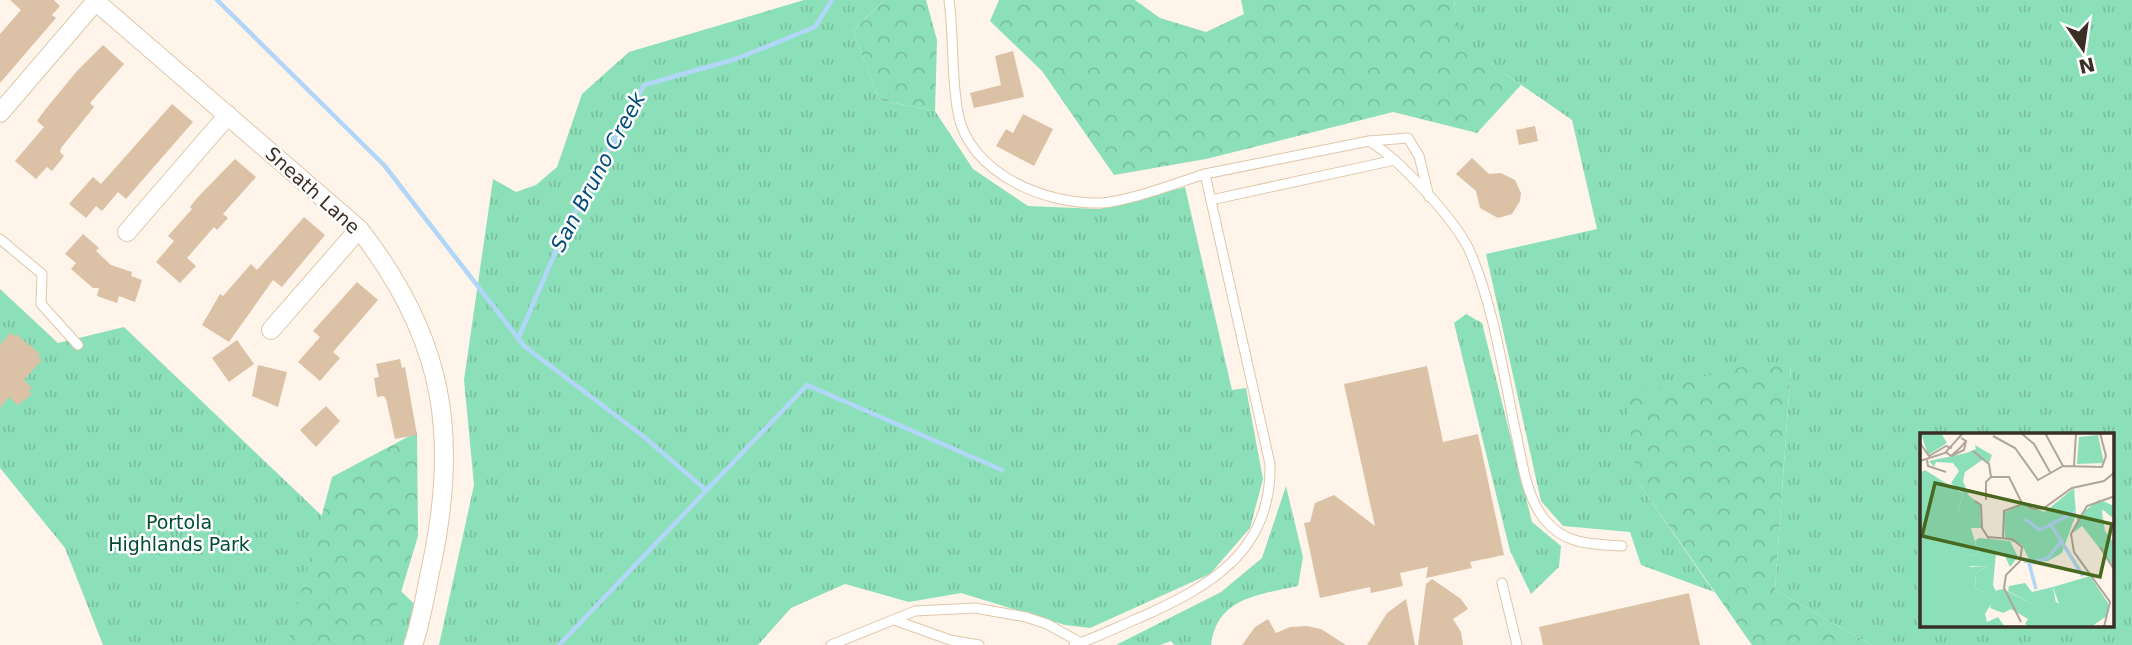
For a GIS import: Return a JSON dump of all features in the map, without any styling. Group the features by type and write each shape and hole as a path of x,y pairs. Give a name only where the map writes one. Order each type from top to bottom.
{"street":[{"path":"0,113 95,1"},
{"name":"Sneath Lane","path":"95,1 359,229 381,258 415,318 438,387 444,424 444,495 413,645"},
{"path":"127,232 228,115"},
{"path":"271,330 359,229"}],"lane":[{"path":"949,0 958,113 969,146 992,167 1021,185 1061,200 1103,203 1205,174 1395,137 1408,138 1413,143 1430,199"},
{"path":"1369,141 1395,160 1430,199 1470,252 1484,296 1526,481 1544,520 1570,541 1622,546"},
{"path":"1211,200 1395,160"},
{"path":"831,645 897,621 915,611 975,608 1026,617 1080,644 1206,586 1243,550 1265,507 1270,485 1270,464 1205,174"},
{"path":"0,239 42,274 41,304 78,345"},
{"path":"1502,583 1517,645"},
{"path":"897,621 950,640 979,645"}],"green space":[{"path":"804,0 884,0 853,31 879,100 935,111 973,169 1028,206 1099,209 1185,187 1232,390 1246,388 1263,479 1250,528 1210,574 1090,628 1065,625 961,593 909,602 845,584 791,608 758,645 439,645 474,485 464,380 493,179 516,192 536,185 557,167 582,94 629,52"},
{"path":"884,0 926,0 937,40 935,111 879,100 853,31"},
{"path":"999,0 1135,0 1160,18 1206,32 1244,14 1241,0 1454,0 1460,42 1521,85 1477,133 1393,112 1206,159 1114,175 1042,71 990,21"},
{"path":"1454,0 2132,0 2132,645 1872,645 1775,590 1791,366 1637,481 1714,592 1641,565 1630,532 1563,526 1541,501 1486,254 1597,229 1572,120 1459,42"},
{"name":"Portola Highlands Park","path":"0,289 58,343 124,327 426,615 415,645 103,645 65,548 0,468"},
{"path":"1466,314 1482,323 1532,522 1561,546 1559,567 1531,594 1510,551 1454,323"},
{"path":"1750,365 1791,365 1775,590 1872,645 1752,645 1637,481 1626,396"},
{"path":"417,432 418,536 385,645 287,645 332,477"},
{"path":"1286,486 1303,557 1298,586 1255,596 1231,608 1215,629 1211,645 1174,645 1171,641 1160,645 1116,645 1221,592 1262,558"}],"building":[{"path":"10,0 54,0 60,6 52,15 56,18 0,83 0,34 21,10"},
{"path":"103,45 124,64 90,103 94,107 61,148 60,152 64,156 52,171 47,167 36,179 15,161 44,127 37,121 44,111"},
{"path":"1013,51 1024,97 974,108 970,93 1001,85 995,56"},
{"path":"172,104 193,122 126,199 118,192 102,211 96,206 86,218 69,204 93,177 101,184"},
{"path":"1023,114 1053,129 1034,166 996,146 1006,129 1013,133"},
{"path":"1535,126 1538,141 1519,145 1516,130"},
{"path":"1472,158 1489,174 1501,173 1515,180 1521,193 1520,201 1512,214 1498,218 1480,208 1476,191 1456,174"},
{"path":"235,159 256,177 223,214 228,218 217,230 214,227 187,258 196,266 180,283 156,262 174,241 168,236 192,209 190,207"},
{"path":"304,217 325,235 282,287 273,280 229,342 202,325 220,294 223,296 251,264 257,270"},
{"path":"83,234 99,248 96,251 111,265 132,272 131,276 142,280 135,302 119,296 117,303 97,296 99,288 93,288 71,269 76,263 65,254"},
{"path":"357,282 378,300 333,352 340,358 320,381 298,362 320,337 313,331"},
{"path":"10,333 14,336 16,334 40,354 38,357 42,360 24,380 32,388 29,391 32,394 18,405 9,397 0,408 0,345"},
{"path":"237,340 254,364 229,382 212,358"},
{"path":"400,359 402,368 405,367 417,435 395,439 386,399 384,396 377,397 374,378 379,377 376,364"},
{"path":"258,365 287,372 278,407 252,396"},
{"path":"1427,366 1443,442 1478,434 1504,555 1470,562 1472,568 1426,578 1428,567 1400,573 1403,586 1371,593 1370,587 1320,598 1304,523 1310,522 1315,503 1334,495 1375,526 1344,384"},
{"path":"326,406 340,421 316,447 300,430"},
{"path":"1432,579 1461,599 1468,609 1453,619 1461,632 1463,645 1418,645 1426,584"},
{"path":"1689,593 1700,645 1543,645 1539,627"},
{"path":"1406,599 1415,645 1367,645 1387,613"},
{"path":"1268,619 1276,633 1290,627 1307,626 1321,629 1346,645 1242,645 1255,627"}],"waterway":[{"name":"San Bruno Creek","path":"217,0 384,165 524,346 643,436 706,490"},
{"name":"San Bruno Creek","path":"518,339 561,239 644,85 736,59 815,27 832,0"},
{"name":"San Bruno Creek","path":"559,645 807,385 1002,470"}]}
